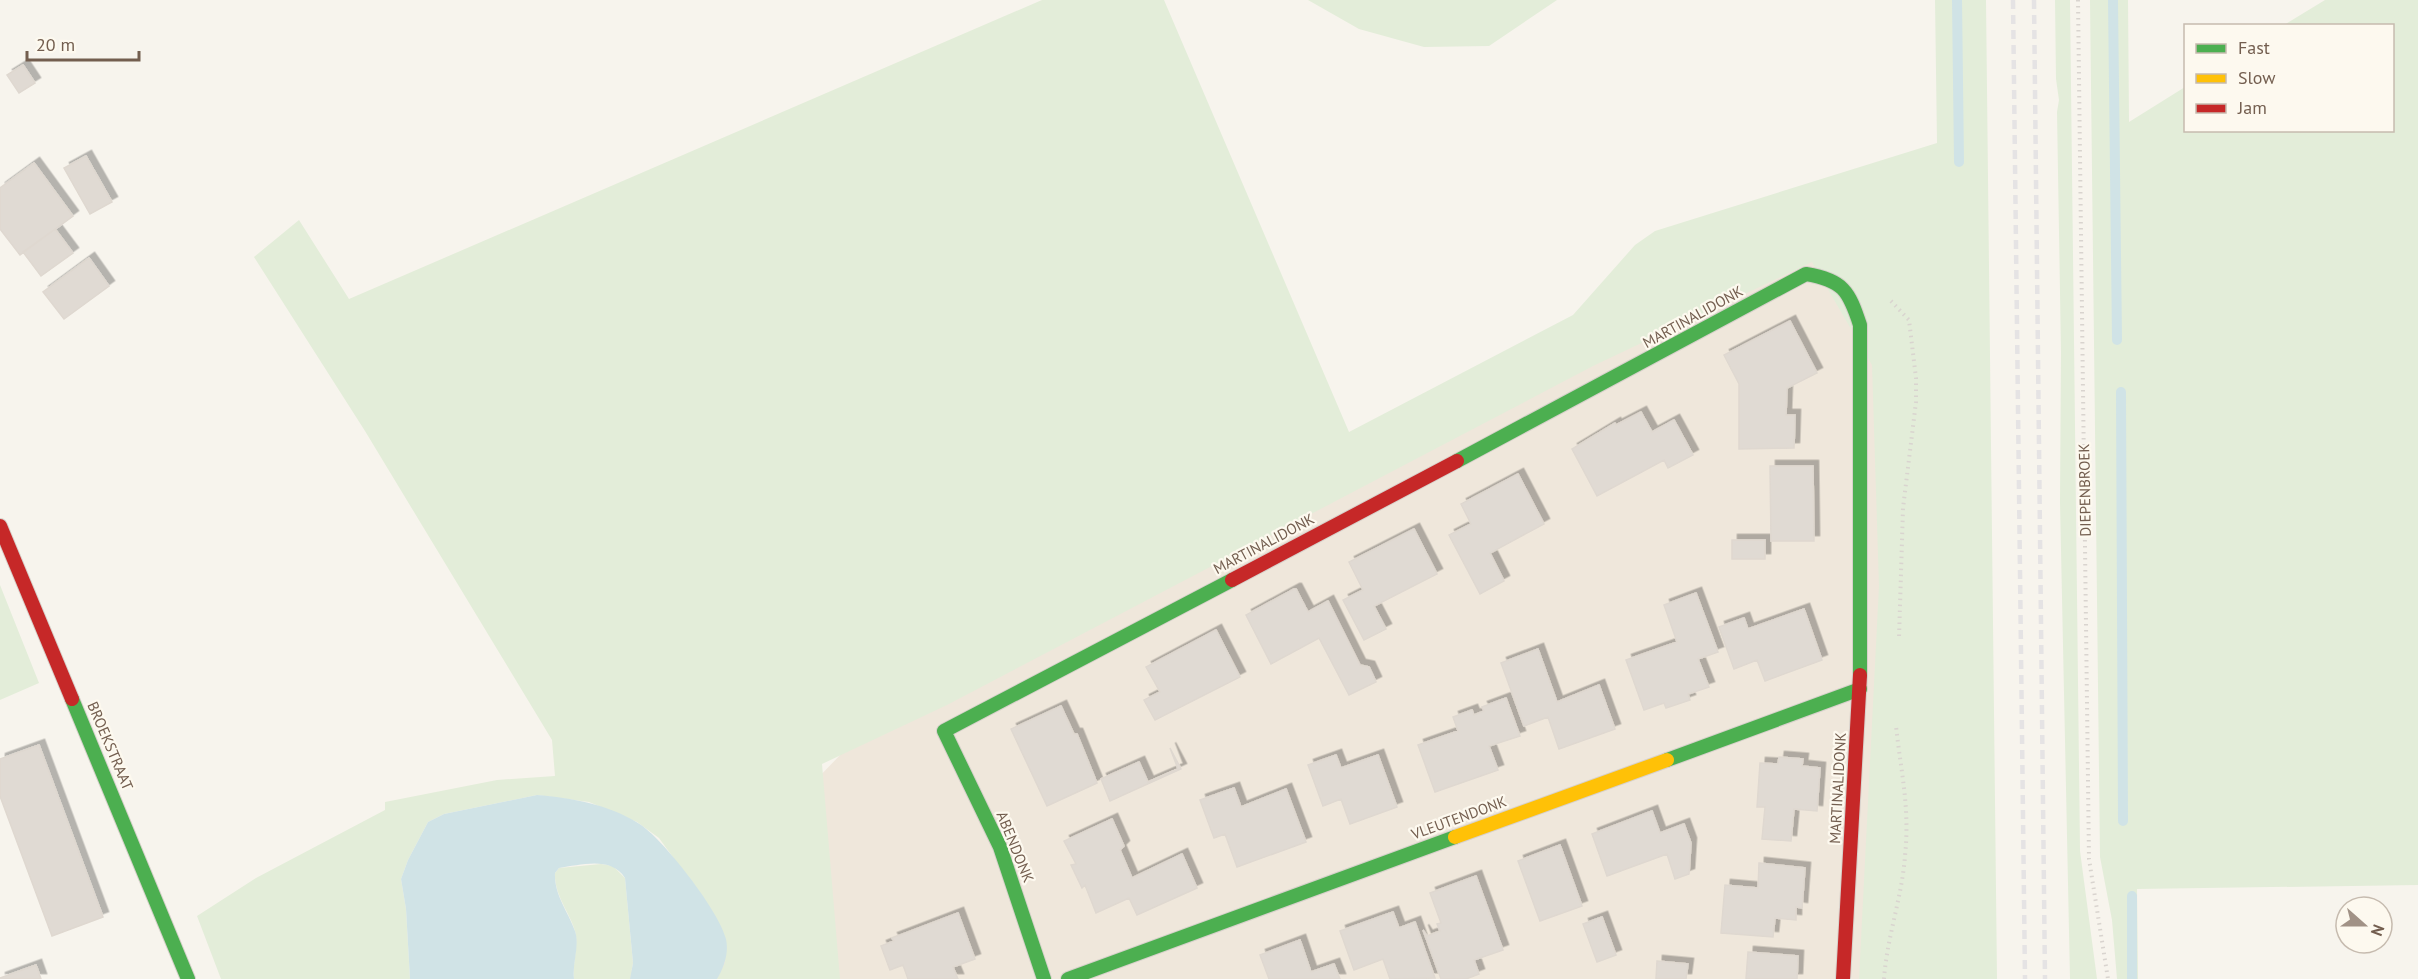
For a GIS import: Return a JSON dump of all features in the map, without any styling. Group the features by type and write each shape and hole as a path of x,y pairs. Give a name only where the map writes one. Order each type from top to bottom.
{"street":[{"name":"MARTINALIDONK","path":"944,731 1674,347 1806,274 1829,277 1850,294 1860,325 1860,689 1843,979"},
{"name":"BROEKSTRAAT","path":"0,526 188,979"},
{"name":"VLEUTENDONK","path":"1068,979 1860,689"},
{"name":"ABENDONK","path":"944,731 1000,847 1044,979"}],"path":[{"name":"DIEPENBROEK","path":"2079,0 2090,859 2108,979"},
{"path":"1850,294 1869,292 1892,301 1909,320 1913,338 1916,402 1903,508 1898,647"},
{"path":"1884,979 1886,954 1904,868 1908,820 1896,718"}],"shaded area":[{"path":"1923,193 1931,979 623,979 845,750"},
{"path":"537,795 576,800 614,811 638,823 661,843 702,894 726,939 727,950 724,965 717,979 630,979 633,963 625,878 619,871 604,864 586,864 559,868 555,873 559,896 575,931 574,979 410,979 406,909 401,879 408,860 428,822 444,814"}],"green space":[{"path":"1042,0 1164,0 1349,432 1573,315 1635,245 1655,231 1937,143 1935,0 1986,0 1997,979 1859,979 1879,586 1872,365 1812,262 1593,366 947,705 822,764 840,979 717,979 725,963 726,940 709,907 659,838 637,822 589,802 537,795 444,814 428,822 408,860 401,879 406,909 410,979 221,979 197,916 256,878 385,810 385,802 497,780 555,776 552,740 365,431 254,257 299,220 349,299"},
{"path":"1308,0 1557,0 1489,46 1424,47 1359,29"},
{"path":"2055,0 2070,0 2080,851 2097,979 2070,979 2060,502 2061,352 2057,112 2059,100 2056,79"},
{"path":"2090,0 2128,0 2129,122 2184,88 2184,132 2394,132 2394,24 2286,24 2325,0 2418,0 2418,885 2137,889 2138,979 2117,979 2112,920 2100,857"},
{"path":"0,585 39,683 0,700"},
{"path":"601,864 613,866 625,878 633,963 630,979 574,979 575,931 559,896 555,873 559,868"}],"building":[{"path":"23,65 35,83 19,93 7,75"},
{"path":"86,156 112,202 90,214 64,168"},
{"path":"34,163 73,216 20,255 0,229 0,188"},
{"path":"55,229 73,253 41,276 23,252"},
{"path":"89,258 109,286 64,319 43,292"},
{"path":"1790,321 1817,373 1787,388 1786,415 1795,415 1794,448 1739,449 1739,384 1724,355"},
{"path":"1641,412 1652,432 1674,420 1693,455 1668,468 1664,460 1597,496 1572,449 1615,423 1616,425"},
{"path":"1770,466 1813,466 1814,541 1771,541"},
{"path":"1518,474 1544,524 1490,553 1504,581 1480,594 1449,535 1471,524 1461,504"},
{"path":"1414,529 1437,574 1374,606 1386,629 1364,640 1343,600 1363,590 1349,562"},
{"path":"1732,540 1765,540 1765,559 1732,559"},
{"path":"1294,589 1308,612 1328,601 1360,665 1369,667 1376,682 1349,695 1319,638 1271,664 1246,615"},
{"path":"1696,593 1718,652 1698,659 1709,687 1688,694 1690,700 1666,708 1664,703 1644,710 1626,660 1677,642 1664,605"},
{"path":"1804,609 1822,660 1765,681 1757,660 1734,669 1719,627 1744,618 1748,629"},
{"path":"1216,630 1240,677 1155,720 1144,700 1160,692 1146,667"},
{"path":"1538,649 1557,702 1599,685 1615,729 1559,749 1548,717 1524,726 1501,663"},
{"path":"1506,698 1520,736 1489,746 1498,770 1435,792 1418,745 1458,731 1453,717 1472,710 1474,715 1484,711 1482,707"},
{"path":"1061,706 1074,734 1077,734 1097,783 1047,806 1011,729"},
{"path":"39,745 103,917 52,936 0,796 0,759"},
{"path":"1170,748 1181,769 1110,801 1101,779 1139,762 1148,782 1178,769"},
{"path":"1336,755 1341,768 1378,755 1397,807 1350,824 1341,799 1323,806 1308,765"},
{"path":"1779,757 1803,759 1802,766 1820,768 1817,811 1794,809 1791,841 1762,839 1765,807 1757,807 1760,763 1778,764"},
{"path":"1234,788 1241,807 1286,789 1306,842 1237,867 1225,834 1214,838 1200,800"},
{"path":"1652,811 1660,833 1684,824 1691,843 1689,874 1675,879 1667,854 1607,876 1592,834"},
{"path":"1112,819 1124,846 1120,850 1132,878 1182,854 1197,888 1137,915 1129,898 1096,913 1085,885 1082,888 1071,865 1076,864 1064,841"},
{"path":"1560,845 1582,906 1540,921 1518,861"},
{"path":"1759,863 1805,868 1802,908 1796,907 1796,920 1775,918 1773,937 1721,933 1725,885 1758,888"},
{"path":"1476,876 1503,950 1474,960 1479,974 1466,979 1441,979 1423,930 1427,936 1440,931 1437,924 1441,923 1430,893"},
{"path":"1393,912 1399,928 1415,922 1435,978 1390,979 1383,959 1354,970 1340,931"},
{"path":"958,913 975,959 953,967 958,979 908,979 903,965 890,970 881,946 894,941 892,938"},
{"path":"1602,917 1616,955 1597,962 1583,924"},
{"path":"1300,940 1311,972 1334,964 1340,979 1269,979 1260,955"},
{"path":"1748,952 1798,956 1797,979 1746,979"},
{"path":"1657,961 1688,964 1686,979 1656,979"},
{"path":"36,965 41,979 0,979 0,978"}],"waterway":[{"path":"1957,0 1959,162"},
{"path":"2113,0 2117,340"},
{"path":"2121,392 2123,821"},
{"path":"2132,896 2132,979"}],"railway":[{"path":"2013,0 2025,979"},
{"path":"2034,0 2045,979"}],"traffic: fast":[{"path":"1457,461 1806,274 1836,284 1848,296 1860,325 1860,675"},
{"path":"1044,979 1000,847 944,731 1232,580"},
{"path":"1667,760 1860,689"},
{"path":"72,699 188,979"},
{"path":"1068,979 1455,837"}],"traffic: slow":[{"path":"1455,837 1667,760"}],"traffic: jam":[{"path":"1232,580 1457,461"},
{"path":"0,526 72,699"},
{"path":"1843,979 1860,675"}]}
